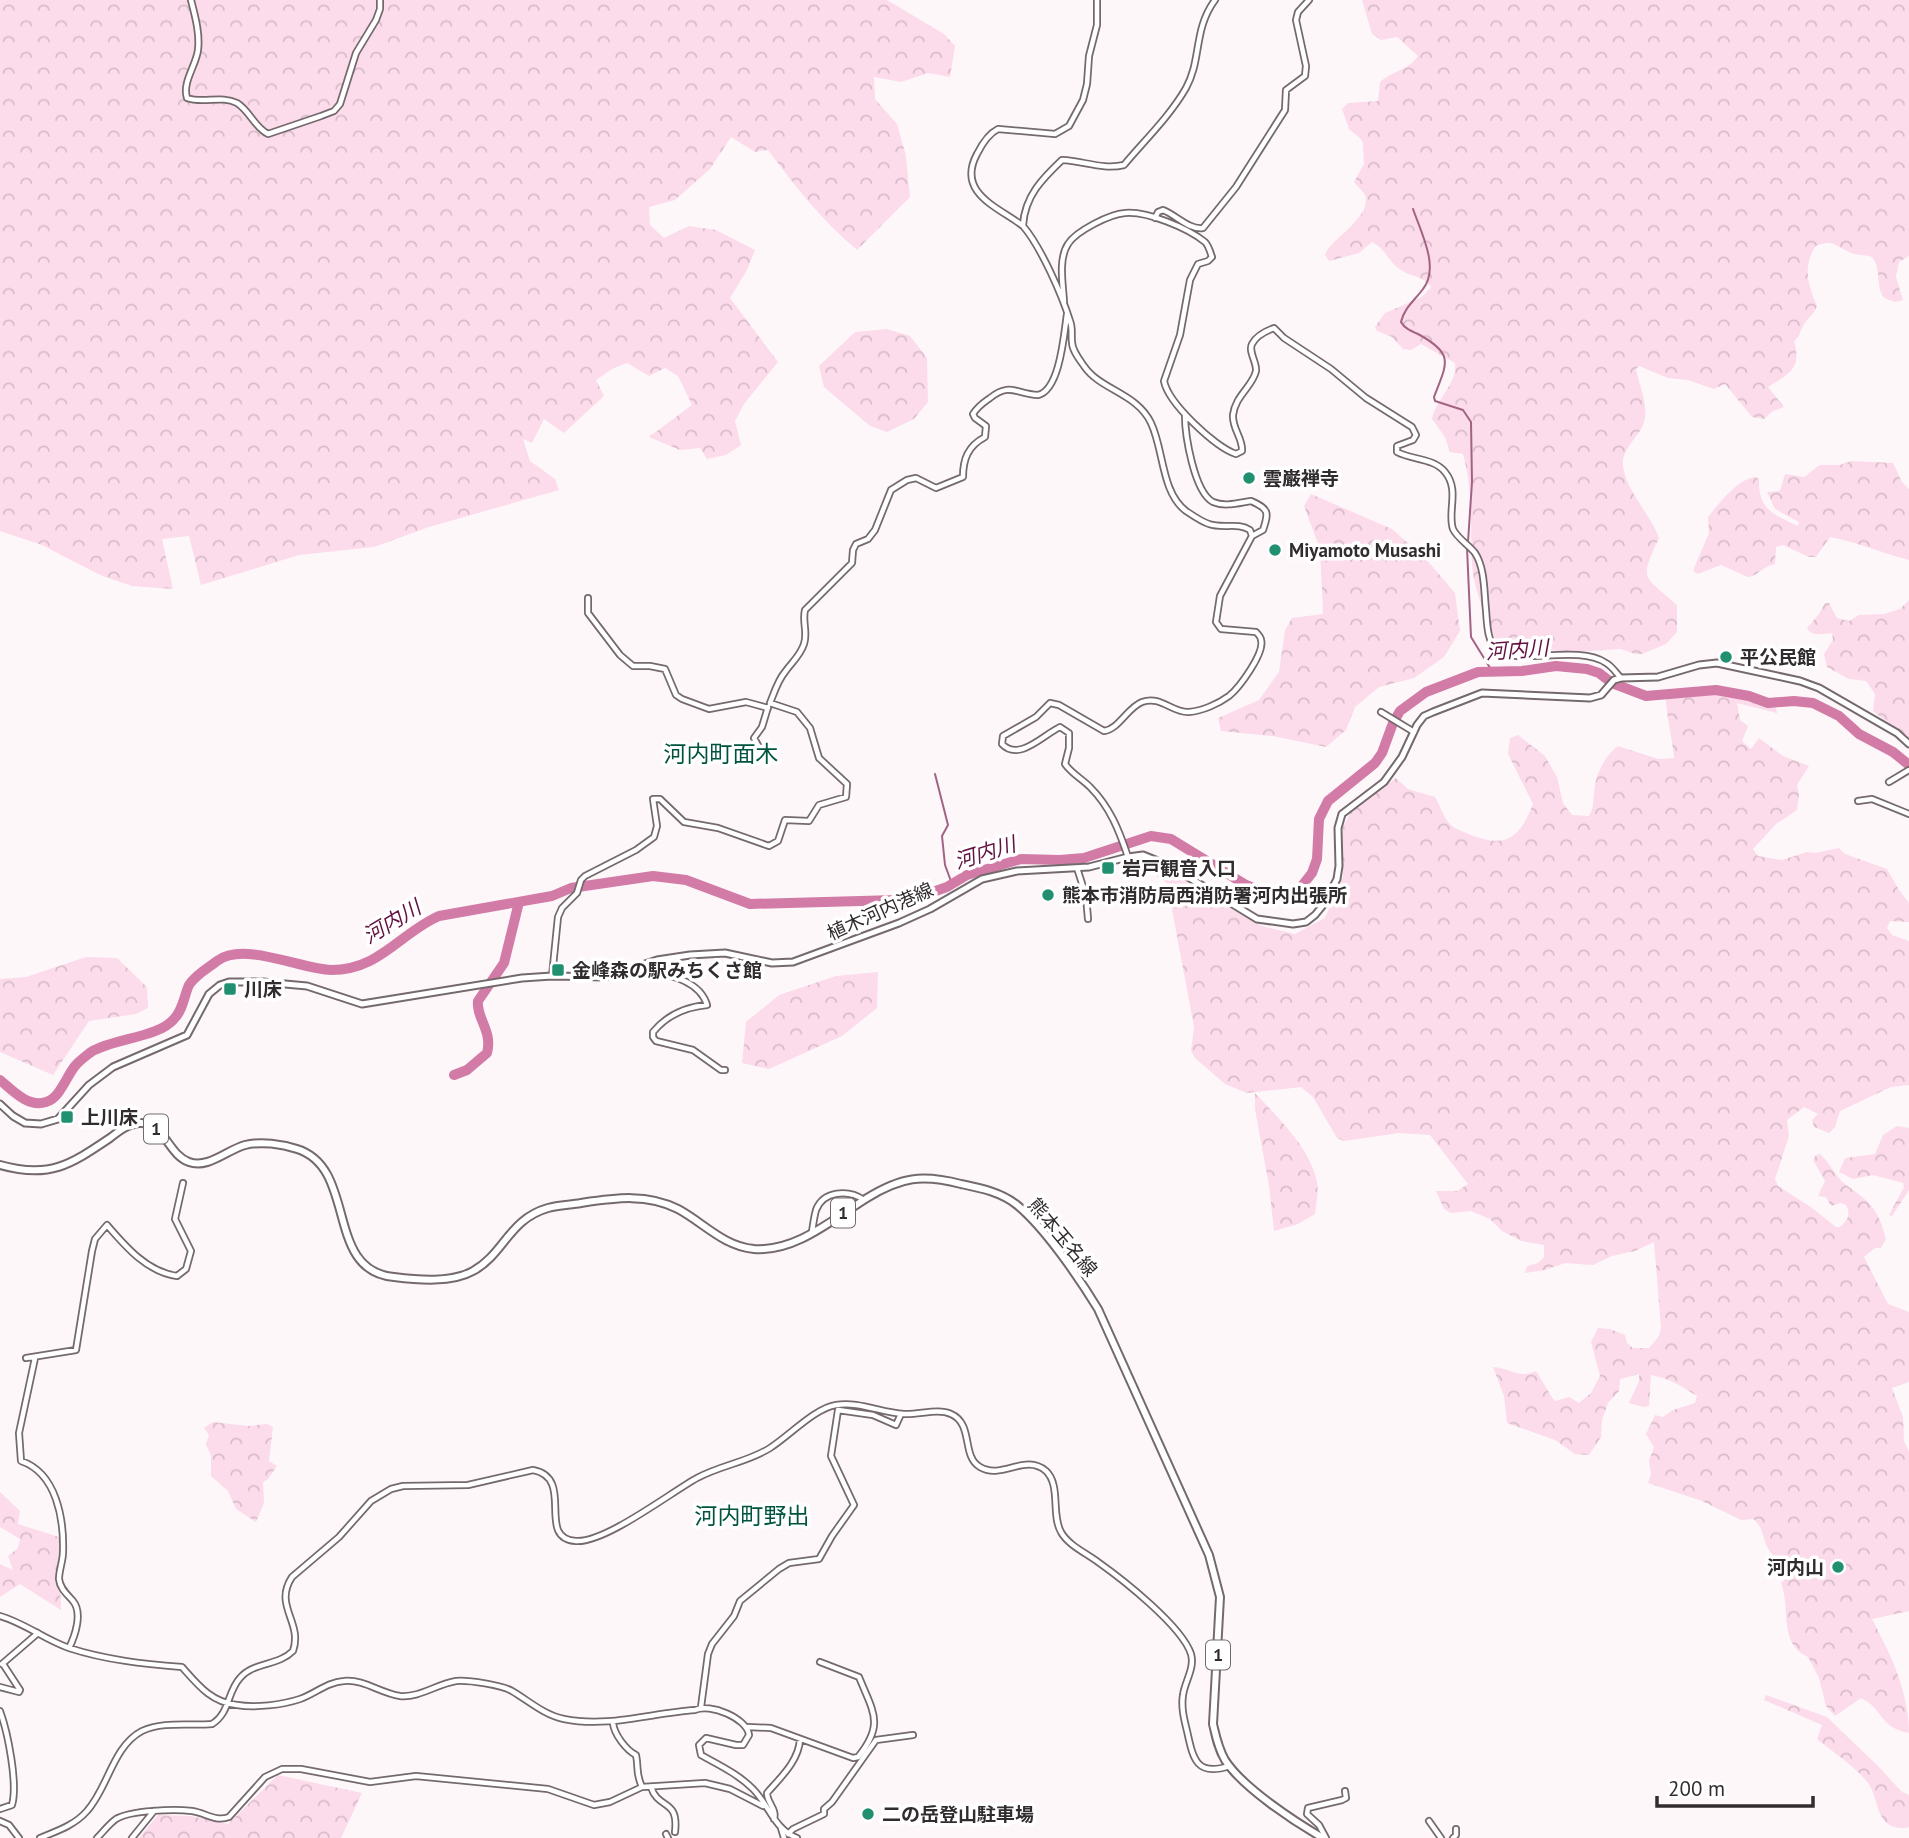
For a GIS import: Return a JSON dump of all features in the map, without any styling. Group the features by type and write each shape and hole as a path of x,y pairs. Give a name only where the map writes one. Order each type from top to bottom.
{"main road":[{"name":"植木河内港線","path":"0,1104 25,1123 41,1124 58,1118 89,1085 113,1067 187,1035 209,993 229,982 307,986 362,1004 522,978 606,977 666,958 710,953 736,955 772,963 793,962 899,923 930,909 982,879 1017,872 1077,868 1127,854 1155,859 1257,919 1293,925 1306,922 1324,904 1337,879 1338,828 1342,814 1384,782 1402,757 1424,716 1482,693 1590,698 1601,695 1614,680 1621,678 1658,677 1699,665 1717,663 1819,688 1897,733 1909,744"},
{"name":"熊本玉名線","path":"0,1165 29,1171 60,1168 135,1123 146,1123 155,1127 179,1157 191,1163 205,1162 253,1143 295,1148 317,1160 330,1177 352,1249 368,1269 395,1278 462,1275 484,1263 515,1226 533,1214 549,1208 619,1198 643,1197 659,1201 679,1210 729,1242 751,1249 766,1249 786,1245 812,1232 896,1182 922,1178 945,1180 995,1193 1016,1204 1035,1223 1081,1281 1101,1315 1214,1569 1220,1597 1213,1724 1217,1743 1229,1766 1245,1782 1298,1823 1324,1838"}],"street":[{"path":"191,0 198,38 195,65 186,86 187,98 224,99 237,103 260,130 268,134 334,111 340,104 356,53 376,20 380,0"},
{"path":"1097,0 1097,25 1089,56 1085,92 1079,111 1069,126 1055,134 998,129 982,144 970,170 970,177 977,193 1023,226 1038,247 1072,324 1072,346 1084,367 1092,376 1127,396 1147,415 1169,482 1185,510 1209,524 1243,526 1251,530 1252,537"},
{"path":"1023,226 1024,214 1032,194 1042,178 1062,160 1108,168 1124,165 1186,87 1194,66 1200,29 1215,0"},
{"path":"1155,218 1158,212 1163,210 1192,227 1203,228 1236,187 1284,110 1286,90 1305,76 1306,66 1296,20 1298,12 1309,0"},
{"path":"760,749 754,738 762,727 785,672 794,664 804,644 806,636 802,620 805,610 852,562 856,544 868,539 875,530 891,490 915,478 936,488 963,477 965,457 975,443 985,438 986,426 975,418 974,414 978,407 999,390 1013,389 1038,395 1049,390 1056,374 1065,310 1063,260 1069,243 1093,225 1113,215 1134,214 1167,221 1206,243 1212,257 1198,264 1190,280 1181,335 1164,377 1166,391 1185,414 1226,451 1239,454 1242,452 1243,445 1233,426 1236,403 1254,376 1256,368 1252,343 1264,332 1274,328 1284,338 1332,369 1366,398 1412,426 1416,435 1413,440 1397,446 1397,452 1429,461 1440,466 1447,474 1452,488 1454,529 1479,561 1487,626 1492,645 1498,652 1507,656 1553,654 1591,657 1606,663 1621,678"},
{"path":"1127,854 1108,807 1065,764 1070,740 1069,733 1064,728 1059,727 1049,732 1022,750 1013,751 1006,748 1001,740 1012,730 1036,717 1050,703 1059,705 1104,732 1110,730 1127,712 1141,703 1156,700 1180,712 1201,710 1229,696 1244,679 1262,649 1261,639 1256,632 1221,629 1216,622 1220,596 1252,537 1263,530 1268,515 1266,510 1251,501 1225,505 1211,501 1200,488 1185,432 1185,414"},
{"path":"552,976 558,917 562,908 577,893 581,880 654,837 657,826 652,803 656,797 684,822 729,832 769,846 778,841 785,820 809,821 819,805 846,797 847,784 819,758 810,728 797,712 746,702 709,709 682,699 676,695 664,669 633,666 620,655 588,613 588,598"},
{"path":"1381,712 1414,732"},
{"path":"1889,782 1909,770"},
{"path":"1858,801 1872,799 1909,814"},
{"path":"1077,868 1086,896 1088,919"},
{"path":"639,968 683,980 697,989 707,1006 691,1007 672,1015 653,1032 656,1041 693,1050 715,1066 726,1070"},
{"path":"26,1358 76,1350 92,1251 95,1239 107,1225 125,1246 151,1267 177,1276 186,1269 191,1251 176,1219 183,1183"},
{"path":"812,1232 817,1208 825,1197 849,1193 864,1200"},
{"path":"34,1358 19,1433 21,1461 34,1467 48,1482 62,1524 64,1550 59,1579 77,1611 74,1635 69,1648"},
{"path":"40,1838 66,1827 85,1814 135,1736 159,1726 212,1724 220,1719 241,1675 279,1661 293,1651 296,1633 285,1603 285,1594 292,1577 339,1537 371,1501 391,1489 403,1486 468,1485 533,1470 541,1472 555,1488 555,1525 565,1537 579,1542 623,1523 699,1477 769,1449 827,1407 846,1404 901,1414 945,1412 954,1415 961,1422 974,1463 989,1471 1030,1464 1045,1470 1053,1485 1058,1525 1067,1540 1141,1595 1180,1637 1190,1652 1191,1668 1182,1698 1182,1712 1190,1751 1195,1760 1205,1768 1212,1770 1229,1766"},
{"path":"701,1707 708,1654 712,1644 734,1616 740,1601 789,1563 819,1559 854,1505 831,1456 838,1410 873,1415 896,1424 901,1414"},
{"path":"0,1616 69,1648 129,1662 182,1667 203,1691 228,1704 249,1707 301,1699 330,1683 359,1681 390,1693 408,1696 454,1681 509,1689 547,1713 565,1720 613,1723 701,1707 716,1710 743,1721 748,1727 749,1735 743,1745 706,1738 701,1740 701,1755 740,1777 755,1791 774,1819 791,1837"},
{"path":"0,1687 19,1692 1,1665 38,1633"},
{"path":"748,1727 771,1728 856,1758 873,1738 873,1711 859,1676 820,1662"},
{"path":"0,1712 6,1727 15,1788 12,1805 0,1809"},
{"path":"613,1723 629,1752 636,1755 638,1762 635,1772 642,1787"},
{"path":"791,1837 793,1829 824,1814 824,1809 832,1802 876,1740 913,1735"},
{"path":"774,1819 774,1810 766,1794 793,1762 800,1747 800,1739"},
{"path":"97,1838 119,1817 154,1811 184,1810 215,1819 225,1819 265,1777 282,1769 300,1769 370,1782 416,1776 548,1789 594,1805 610,1802 642,1787 705,1783 716,1784 764,1806"},
{"path":"651,1787 656,1797 672,1809 677,1819 675,1832"},
{"path":"1324,1838 1319,1825 1307,1814 1308,1808 1342,1800 1346,1798 1345,1791"},
{"path":"132,1838 154,1811"},
{"path":"0,1821 9,1825 19,1838"},
{"path":"1429,1821 1441,1838"},
{"path":"1453,1838 1456,1829"}],"green space":[{"path":"0,0 887,0 944,34 955,46 950,77 928,73 901,82 874,77 875,99 897,124 906,156 910,197 857,250 821,215 768,150 755,152 731,137 710,169 675,200 649,207 650,225 664,238 689,226 716,230 755,250 747,270 730,298 778,362 744,404 735,421 741,445 726,455 707,459 700,448 680,450 649,437 692,405 678,376 665,368 649,376 627,363 596,380 604,396 564,433 544,419 532,443 523,439 530,461 555,479 559,490 429,527 374,547 299,555 201,585 189,536 162,539 173,589 132,586 100,575 42,545 0,531"},
{"path":"1362,0 1909,0 1909,256 1899,262 1896,277 1903,300 1895,302 1884,298 1872,257 1852,253 1830,243 1816,246 1809,261 1808,276 1817,306 1794,341 1796,358 1792,369 1768,387 1784,407 1773,411 1764,419 1752,417 1725,384 1714,389 1688,380 1668,378 1639,366 1636,369 1645,416 1642,427 1625,454 1623,466 1629,485 1659,538 1649,562 1648,576 1657,588 1677,605 1677,632 1666,644 1642,654 1621,649 1573,652 1501,646 1493,635 1474,579 1470,496 1463,454 1450,452 1445,437 1432,419 1453,377 1455,363 1421,344 1411,350 1403,349 1392,337 1377,331 1375,327 1385,313 1422,297 1431,287 1425,281 1397,267 1372,242 1359,253 1329,261 1325,255 1334,242 1357,220 1366,203 1365,195 1354,182 1364,164 1363,143 1349,129 1342,109 1348,103 1378,101 1380,82 1418,56 1397,37 1381,40 1372,34"},
{"path":"887,329 910,336 927,358 928,402 914,419 887,432 870,426 824,387 819,366 855,332"},
{"path":"1851,461 1893,463 1902,482 1909,489 1909,560 1830,537 1816,557 1809,557 1783,545 1776,547 1775,564 1748,577 1721,565 1698,574 1694,572 1709,533 1708,517 1729,492 1742,482 1755,477 1759,479 1764,504 1774,514 1798,526 1799,522 1775,509 1767,492 1780,491 1785,474 1804,477 1820,465 1840,465"},
{"path":"1311,494 1392,529 1425,558 1455,593 1460,631 1444,657 1414,678 1379,687 1355,707 1346,730 1326,747 1273,736 1221,731 1218,718 1259,700 1279,672 1285,630 1292,618 1323,614 1320,549 1304,506"},
{"path":"1909,600 1909,739 1873,711 1875,694 1866,681 1849,679 1827,667 1824,654 1833,640 1832,633 1815,634 1807,628 1825,603 1829,603 1837,618 1849,621 1859,615 1884,614 1900,609"},
{"path":"1684,688 1731,692 1776,707 1777,713 1737,703 1740,720 1748,726 1742,741 1751,749 1759,738 1783,756 1809,766 1797,785 1797,810 1776,824 1753,849 1758,856 1782,860 1807,852 1839,848 1845,854 1887,869 1909,903 1909,922 1890,921 1887,928 1892,935 1909,941 1909,1085 1891,1087 1840,1111 1835,1127 1829,1133 1814,1127 1812,1120 1818,1114 1804,1107 1787,1120 1789,1136 1775,1179 1778,1186 1836,1227 1840,1227 1848,1217 1846,1205 1841,1203 1831,1206 1826,1197 1818,1196 1825,1181 1813,1160 1820,1154 1841,1181 1867,1202 1880,1220 1886,1239 1881,1248 1875,1248 1864,1257 1888,1304 1909,1312 1909,1382 1892,1388 1903,1417 1904,1441 1909,1452 1909,1611 1872,1619 1902,1688 1909,1733 1892,1727 1874,1707 1861,1698 1835,1716 1826,1706 1819,1678 1808,1657 1799,1651 1789,1635 1781,1583 1792,1573 1780,1571 1757,1522 1753,1519 1741,1520 1702,1501 1648,1483 1651,1474 1649,1461 1654,1447 1646,1434 1655,1415 1663,1417 1673,1410 1695,1403 1697,1396 1681,1386 1651,1375 1649,1406 1643,1407 1629,1403 1639,1381 1639,1374 1620,1379 1619,1391 1608,1403 1602,1420 1601,1437 1589,1455 1575,1454 1555,1440 1507,1423 1504,1396 1493,1367 1519,1374 1536,1371 1553,1399 1556,1401 1569,1397 1579,1403 1591,1393 1600,1376 1591,1342 1598,1328 1625,1335 1627,1343 1633,1348 1649,1348 1659,1336 1661,1328 1654,1242 1593,1265 1565,1263 1525,1273 1527,1266 1538,1263 1544,1257 1544,1245 1521,1241 1502,1231 1490,1219 1471,1211 1451,1213 1444,1209 1436,1191 1457,1191 1468,1184 1430,1135 1399,1133 1344,1141 1337,1138 1313,1097 1301,1087 1247,1093 1225,1084 1195,1058 1191,1051 1194,1027 1167,883 1152,873 1157,861 1218,902 1262,926 1295,934 1325,918 1343,877 1343,827 1351,812 1396,778 1408,789 1435,797 1446,819 1455,828 1483,839 1503,840 1511,837 1523,825 1533,804 1508,754 1510,738 1518,735 1545,756 1557,777 1563,803 1572,815 1589,816 1593,808 1598,773 1608,755 1618,746 1658,759 1674,758 1666,696"},
{"path":"86,957 117,958 147,987 148,1008 136,1014 89,1021 53,1075 0,1052 0,979 26,977"},
{"path":"878,972 877,1008 842,1036 769,1069 742,1063 746,1022 779,995 836,976"},
{"path":"1255,1093 1300,1145 1308,1157 1318,1186 1315,1214 1298,1224 1274,1231 1255,1109"},
{"path":"1897,1126 1909,1128 1909,1190 1892,1216 1889,1215 1904,1187 1903,1183 1873,1175 1853,1179 1839,1172 1845,1158 1875,1154 1883,1135"},
{"path":"213,1422 248,1426 267,1424 273,1427 269,1461 277,1466 263,1482 264,1503 256,1522 236,1509 228,1491 211,1476 211,1455 206,1445 209,1435 204,1428"},
{"path":"0,1492 20,1511 18,1524 59,1537 61,1610 20,1584 0,1597 0,1564 13,1570 8,1556 18,1548 20,1539 0,1527"},
{"path":"1766,1695 1827,1717 1901,1791 1909,1795 1909,1827 1895,1827 1884,1820 1868,1783 1851,1765 1817,1739 1822,1725 1764,1700"},
{"path":"278,1775 362,1793 341,1838 139,1838 158,1815 191,1816 228,1824"}],"waterway":[{"path":"1413,209 1424,239 1430,271 1423,289 1407,308 1401,322 1430,341 1443,354 1444,367 1435,401 1463,410 1471,422 1472,482 1468,542"},
{"path":"1467,548 1471,637 1492,671"},
{"name":"河内川","path":"0,1080 27,1100 39,1103 51,1100 75,1066 91,1052 167,1025 179,1011 192,981 217,961 228,956 257,955 318,969 348,968 376,957 439,916 552,896 571,888 653,876 686,880 750,904 896,900 930,893 967,875 1021,859 1084,858 1151,836 1171,839 1246,885 1273,896 1287,895 1301,887 1312,873 1317,859 1319,819 1328,801 1375,763 1400,711 1426,692 1478,672 1522,671 1556,666 1587,669 1599,673 1612,683 1646,696 1716,690 1749,696 1768,703 1813,703 1839,716 1859,734 1893,752 1909,765"},
{"path":"935,774 948,825 942,836 945,865 952,884"},
{"path":"454,1075 467,1070 487,1053 488,1038 479,1013 478,1001 504,963 519,902"}],"place":[{"name":"雲巌禅寺","path":"1249,478"},
{"name":"Miyamoto Musashi","path":"1275,550"},
{"name":"平公民館","path":"1726,657"},
{"name":"岩戸観音入口","path":"1108,868"},
{"name":"熊本市消防局西消防署河内出張所","path":"1048,895"},
{"name":"金峰森の駅みちくさ館","path":"558,970"},
{"name":"川床","path":"230,989"},
{"name":"上川床","path":"67,1117"},
{"name":"河内山","path":"1838,1567"},
{"name":"二の岳登山駐車場","path":"868,1814"}],"district":[{"name":"河内町面木","path":"721,754"},
{"name":"河内町野出","path":"752,1516"}]}
